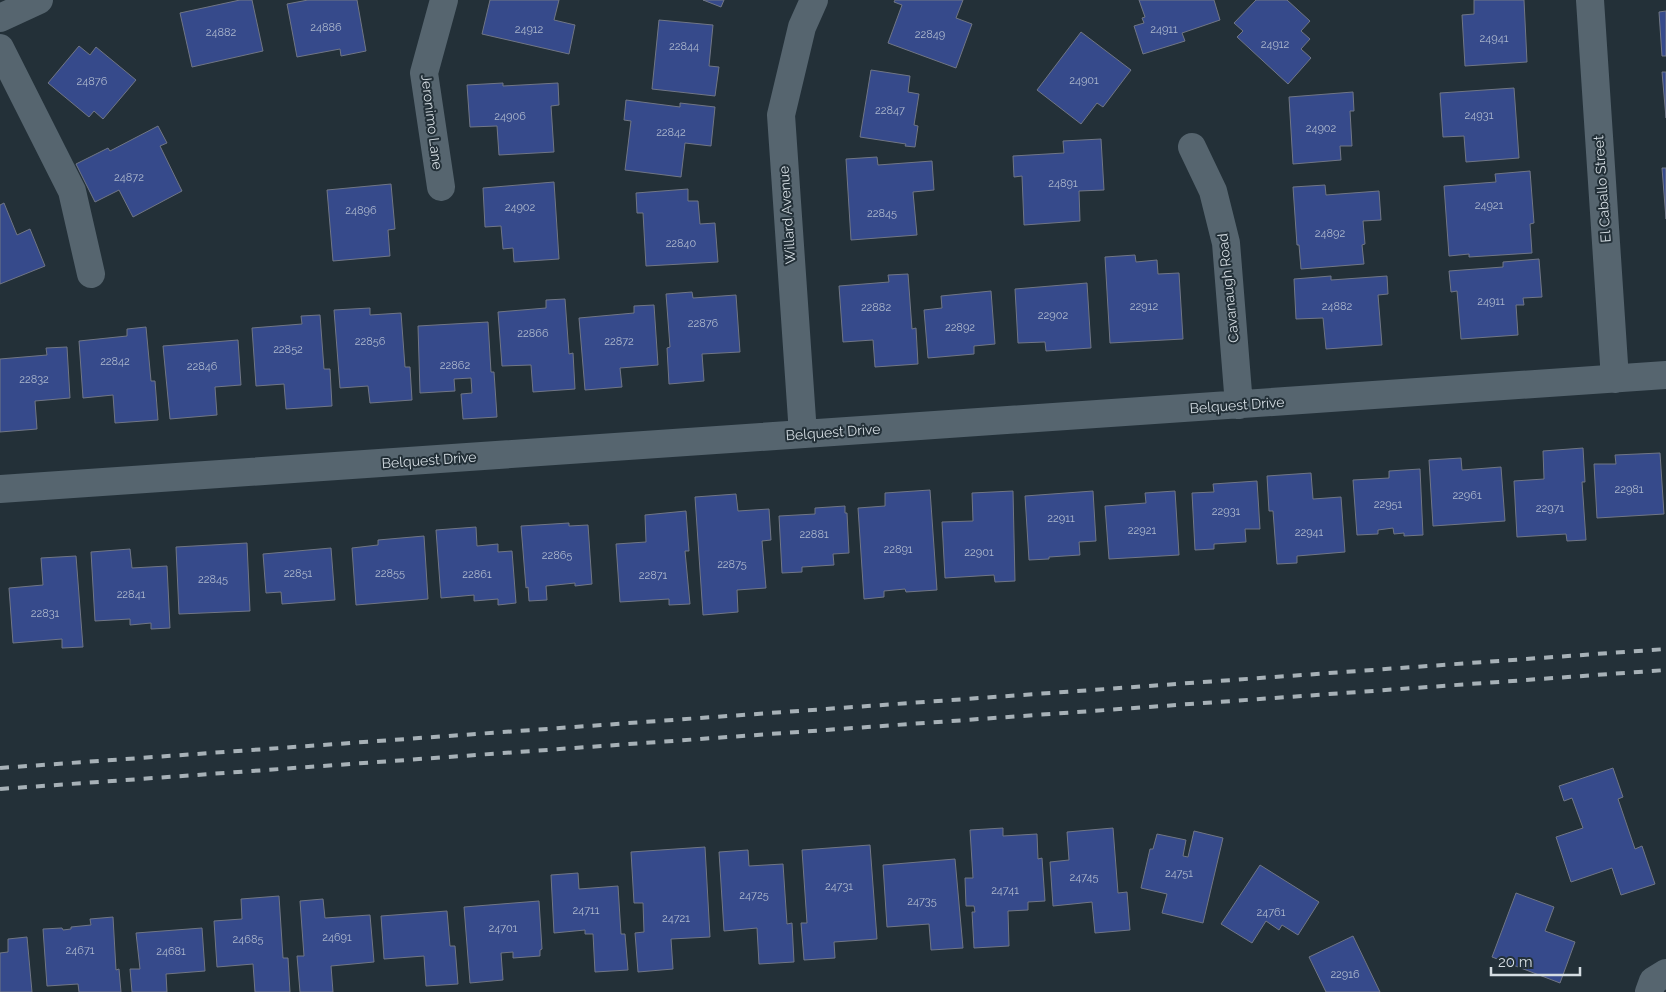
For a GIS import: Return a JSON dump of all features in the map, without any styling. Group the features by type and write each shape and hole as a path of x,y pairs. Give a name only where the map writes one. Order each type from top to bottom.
{"street":[{"path":"0,18 39,0"},
{"name":"Jeronimo Lane","path":"440,186 424,73 444,0"},
{"name":"Willard Avenue","path":"803,434 780,116 802,27 814,0"},
{"name":"El Caballo Street","path":"1590,0 1614,379"},
{"path":"0,48 72,191 91,274"},
{"name":"Cavanaugh Road","path":"1192,147 1213,190 1226,243 1239,405"},
{"name":"Belquest Drive","path":"0,489 1666,375"}],"building":[{"path":"240,0 252,0 263,51 192,67 180,13"},
{"path":"308,0 357,0 366,51 341,56 340,49 297,57 287,4"},
{"path":"490,0 559,0 554,20 575,25 569,54 482,34"},
{"path":"703,0 724,0 721,7"},
{"path":"895,0 963,0 956,18 972,24 956,68 888,43 902,5 894,2"},
{"path":"1139,0 1214,0 1220,20 1182,33 1185,41 1143,54 1134,26 1144,23 1142,18 1145,17"},
{"path":"1256,0 1287,0 1310,21 1301,31 1310,39 1301,49 1311,58 1288,84 1237,37 1243,31 1234,23"},
{"path":"1474,0 1524,0 1527,62 1465,66 1462,15 1474,14"},
{"path":"1666,11 1666,56 1662,56 1659,12"},
{"path":"659,20 713,25 709,66 719,67 715,96 652,89"},
{"path":"1081,32 1131,70 1103,107 1097,103 1081,124 1037,90"},
{"path":"79,46 90,55 96,47 136,80 103,119 94,111 89,117 48,83"},
{"path":"871,70 910,76 908,92 919,94 914,125 918,126 915,147 860,137"},
{"path":"1662,72 1666,72 1666,118"},
{"path":"503,83 503,86 558,83 559,105 551,106 554,152 499,155 497,126 470,127 467,85"},
{"path":"1514,88 1519,158 1466,162 1464,136 1443,137 1440,93"},
{"path":"1353,92 1354,111 1350,111 1352,146 1340,146 1341,160 1293,164 1289,97"},
{"path":"626,100 680,107 680,103 715,107 711,146 685,143 681,177 625,170 631,121 624,120"},
{"path":"158,126 167,143 160,146 182,191 133,217 119,190 95,202 76,164 108,148 110,151"},
{"path":"1101,139 1104,190 1079,191 1080,221 1024,225 1022,176 1014,177 1013,156 1064,153 1063,141"},
{"path":"877,157 878,165 932,161 934,190 913,192 917,235 851,240 846,159"},
{"path":"1662,168 1666,168 1666,219"},
{"path":"1530,171 1534,223 1530,224 1532,253 1469,257 1469,254 1449,256 1444,186 1496,182 1495,174"},
{"path":"554,182 559,259 514,262 513,248 503,249 501,226 485,227 483,188"},
{"path":"391,184 395,229 388,230 390,256 333,261 327,190"},
{"path":"1325,185 1326,195 1379,191 1381,220 1363,221 1365,244 1362,245 1364,264 1301,269 1299,245 1297,245 1293,187"},
{"path":"688,189 688,201 698,201 700,224 715,223 718,262 646,266 643,213 637,213 636,193"},
{"path":"4,203 17,235 30,229 45,266 0,284 0,205"},
{"path":"1135,255 1136,262 1157,260 1158,274 1179,273 1183,339 1110,343 1105,257"},
{"path":"1539,259 1542,297 1523,298 1524,305 1516,305 1518,335 1461,339 1457,291 1451,292 1449,271 1503,267 1503,262"},
{"path":"908,274 912,329 916,328 918,364 875,367 873,340 843,342 839,286 889,282 888,275"},
{"path":"1331,276 1331,280 1387,276 1388,294 1378,295 1382,345 1326,349 1323,318 1296,319 1294,279"},
{"path":"1087,283 1091,348 1046,351 1045,342 1018,343 1015,289"},
{"path":"991,291 995,344 974,346 974,354 928,358 924,310 942,308 941,296"},
{"path":"692,292 693,298 736,295 740,352 702,354 704,381 669,384 667,348 670,347 666,294"},
{"path":"565,299 569,354 573,353 575,389 533,392 531,365 502,366 498,312 546,308 546,300"},
{"path":"654,305 658,365 620,368 622,387 585,390 579,318 634,313 634,306"},
{"path":"370,308 370,315 401,313 405,367 410,367 412,400 370,403 368,386 340,388 334,310"},
{"path":"320,315 324,369 330,369 332,406 286,409 284,384 256,386 252,328 302,324 301,316"},
{"path":"488,322 491,372 494,372 497,417 463,419 461,394 472,393 471,378 454,379 455,391 420,393 418,326"},
{"path":"146,327 151,381 155,381 158,420 115,423 113,395 83,398 79,341 127,336 127,329"},
{"path":"238,340 241,385 215,387 217,415 170,419 163,346"},
{"path":"67,347 70,398 35,401 37,429 0,432 0,359 47,355 46,348"},
{"path":"1583,448 1585,482 1582,482 1586,540 1567,541 1566,534 1517,537 1514,481 1544,479 1543,451"},
{"path":"1660,453 1664,514 1597,518 1594,464 1616,464 1615,455"},
{"path":"1461,458 1462,470 1501,467 1505,521 1433,526 1429,460"},
{"path":"1420,469 1423,535 1404,536 1404,533 1394,534 1393,528 1378,530 1378,534 1357,535 1353,480 1389,478 1389,471"},
{"path":"1311,473 1313,499 1341,497 1345,552 1297,556 1297,563 1277,564 1273,511 1269,511 1267,476"},
{"path":"1257,481 1260,529 1245,529 1246,542 1214,544 1214,549 1195,550 1192,493 1214,492 1213,484"},
{"path":"930,490 937,590 906,592 905,589 884,591 884,597 864,599 858,508 885,506 885,493"},
{"path":"1013,491 1015,581 995,582 994,575 945,578 942,522 973,521 972,493"},
{"path":"1093,491 1096,541 1079,542 1080,555 1029,560 1025,496"},
{"path":"1175,491 1179,555 1109,559 1105,506 1146,503 1145,493"},
{"path":"736,494 738,511 769,509 771,540 762,541 766,588 737,590 738,612 703,615 695,497"},
{"path":"845,506 849,553 833,554 834,565 802,567 802,572 782,573 779,516 815,514 815,508"},
{"path":"686,511 689,551 685,551 690,604 669,605 669,599 620,602 616,544 646,542 645,515"},
{"path":"569,523 569,526 588,525 592,584 575,586 575,583 546,586 547,600 529,601 528,587 526,588 521,526"},
{"path":"476,527 477,546 498,544 498,552 512,551 516,603 498,605 498,599 474,601 474,595 441,598 436,530"},
{"path":"424,536 428,599 356,605 352,548 378,545 378,540"},
{"path":"247,543 250,611 179,614 176,547"},
{"path":"331,548 335,600 282,604 281,592 266,593 263,554"},
{"path":"130,549 132,568 167,566 170,628 151,629 151,623 130,625 130,619 95,621 91,552"},
{"path":"76,556 83,647 62,648 62,639 13,643 9,588 43,585 41,558"},
{"path":"1613,768 1623,797 1618,799 1635,849 1642,846 1655,884 1621,895 1612,868 1571,882 1556,837 1583,828 1572,798 1564,801 1559,786"},
{"path":"1003,828 1003,836 1037,834 1038,859 1042,858 1045,901 1028,902 1028,910 1008,911 1009,946 974,948 972,912 975,912 974,906 966,906 965,878 973,878 970,830"},
{"path":"1113,828 1118,893 1127,892 1130,930 1095,933 1092,902 1053,906 1050,862 1069,860 1067,832"},
{"path":"1194,831 1223,838 1203,923 1162,913 1167,894 1141,888 1150,849 1153,849 1157,834 1186,840 1183,856 1188,857"},
{"path":"870,845 877,939 834,942 835,958 804,960 801,923 807,923 802,850"},
{"path":"705,847 710,937 671,939 673,969 638,972 635,933 644,932 643,903 634,903 631,852"},
{"path":"748,850 749,866 783,864 787,924 792,923 794,962 759,964 757,928 724,931 719,852"},
{"path":"955,859 963,948 931,950 929,924 887,927 883,865"},
{"path":"1260,865 1319,902 1298,935 1282,925 1279,930 1266,921 1252,943 1221,924"},
{"path":"578,873 579,889 618,886 621,934 625,934 628,970 595,972 593,934 585,934 585,930 554,933 551,875"},
{"path":"1516,893 1554,907 1545,931 1575,942 1560,983 1492,957"},
{"path":"279,896 283,958 288,958 290,992 255,992 253,964 217,967 214,921 242,919 241,899"},
{"path":"323,899 325,918 370,915 374,962 331,966 333,992 300,992 297,956 304,956 300,901"},
{"path":"539,901 542,949 540,950 540,956 513,958 513,952 501,953 503,980 470,983 464,907"},
{"path":"447,911 450,946 455,946 458,984 426,986 424,956 384,959 381,916"},
{"path":"113,917 116,970 119,969 121,992 79,992 78,984 47,986 43,929 71,929 71,927 91,925 90,919"},
{"path":"202,928 205,971 166,974 167,992 132,992 130,969 140,969 136,933"},
{"path":"1353,936 1380,992 1326,992 1309,957"},
{"path":"27,937 32,992 0,992 0,953 8,952 8,939"}],"railway":[{"path":"0,768 1666,649"},
{"path":"0,789 1666,670"}]}
